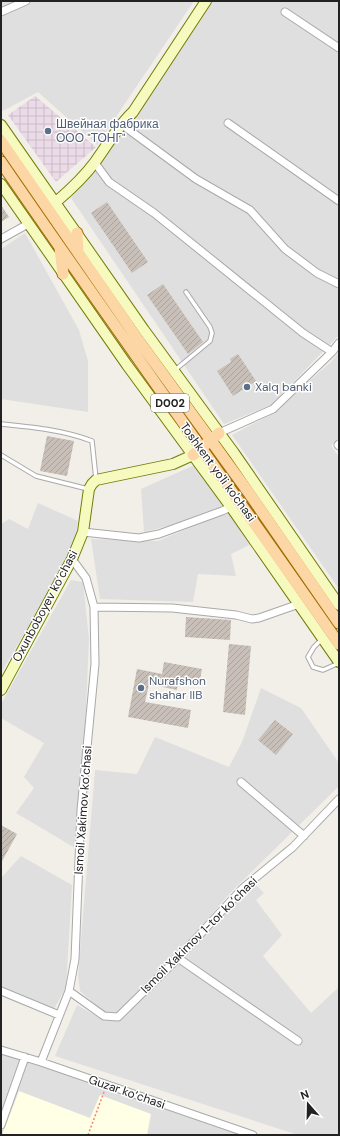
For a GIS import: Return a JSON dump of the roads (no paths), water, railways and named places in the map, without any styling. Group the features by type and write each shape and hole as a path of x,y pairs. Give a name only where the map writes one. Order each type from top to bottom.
{"main road":[{"name":"Toshkent yo'li ko'chasi","path":"1,141 139,341 215,436 321,588 339,623"},
{"name":"Toshkent yo'li ko'chasi","path":"1,162 197,452 240,502 339,644"},
{"path":"77,233 78,252"},
{"path":"60,248 63,274"},
{"path":"197,452 215,436"}],"street":[{"path":"1,12 26,1"},
{"path":"56,202 72,188 95,163 121,124 133,112 206,1"},
{"path":"285,12 339,48"},
{"path":"228,123 339,201"},
{"path":"121,124 196,179 250,210 285,249 317,273 339,284"},
{"path":"1,125 174,370 215,436 272,409 332,352 339,343"},
{"path":"95,163 110,182 154,213 303,333 332,352"},
{"path":"1,184 63,274 197,452 231,507 339,662"},
{"path":"1,240 28,224"},
{"path":"96,480 173,464 197,452"},
{"name":"Oxunboboyev ko‘chasi","path":"1,690 72,558 82,532 89,489 96,480"},
{"path":"82,532 139,538 159,534 231,507"},
{"name":"Ismoil Xakimov ko‘chasi","path":"41,1062 69,991 74,959 82,810 96,664 94,607 86,578 72,558"},
{"path":"321,588 339,605"},
{"path":"94,607 172,608 236,615 252,619 259,618 298,604"},
{"path":"241,782 304,836"},
{"name":"Ismoil Xakimov 1-tor ko‘chasi","path":"69,991 104,1016 118,1017 178,958 243,888 293,847 339,798"},
{"path":"178,958 298,1040"},
{"path":"1,991 59,1015"},
{"name":"Guzar ko‘chasi","path":"1,1050 107,1085 239,1133 253,1135"},
{"path":"1,1124 25,1057"}],"lane":[{"path":"174,370 210,341 212,333 210,327 186,292"},
{"path":"1,424 47,429 80,436 92,441 96,480"},
{"path":"1,455 36,476 89,489"},
{"path":"323,638 314,647 308,657 313,667 322,670 339,662"}],"place":[{"name":"Швейная фабрика ООО \"ТОНГ\"","path":"48,131"},
{"name":"Xalq banki","path":"247,387"},
{"name":"Nurafshon shahar IIB","path":"141,688"}]}
